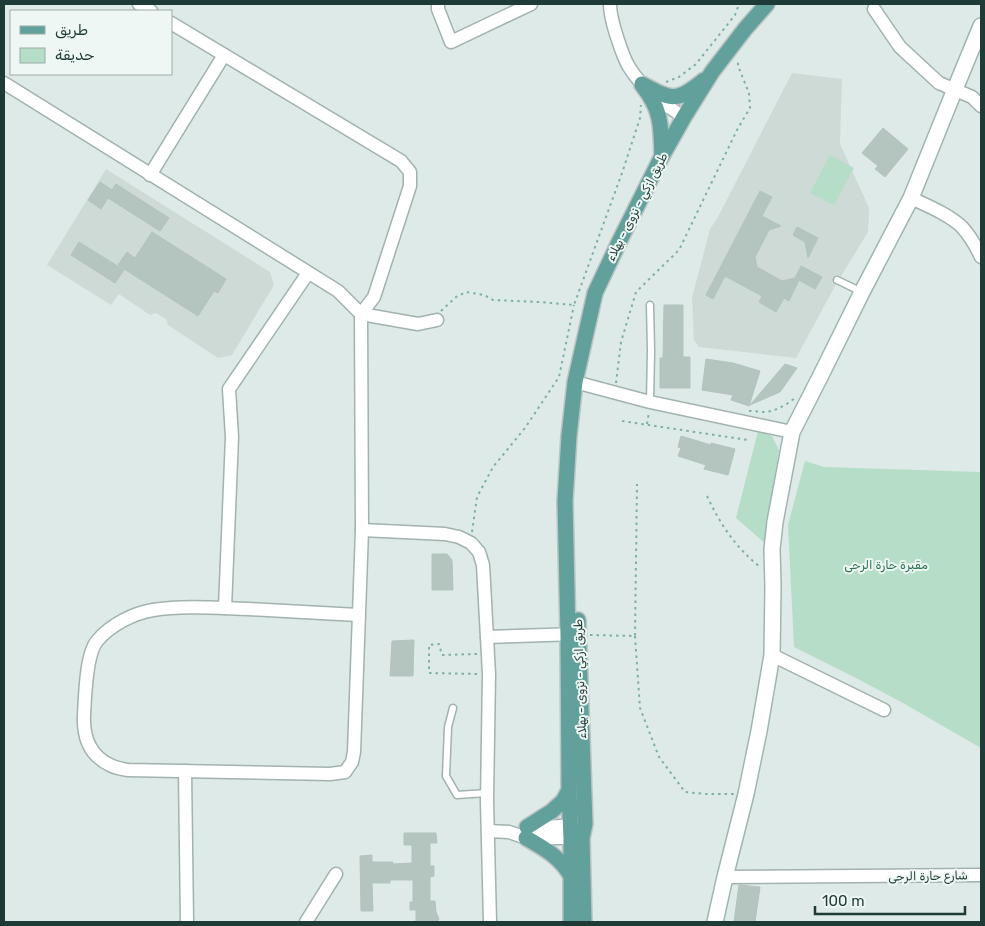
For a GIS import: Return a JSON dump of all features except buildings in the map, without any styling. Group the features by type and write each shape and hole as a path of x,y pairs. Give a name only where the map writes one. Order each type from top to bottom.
{"main road":[{"name":"طريق ازكي - نزوى - بهلاء","path":"571,922 571,876 577,832 569,790 574,505 568,436 575,382 595,293 662,156 712,72 767,4"},
{"path":"642,84 666,97 677,97 692,90 712,72"},
{"path":"642,84 653,102 658,115 661,130 662,156"},
{"name":"طريق ازكي - نزوى - بهلاء","path":"573,634 577,832 584,922"},
{"path":"569,790 563,801 527,832 559,859 571,876"}],"street":[{"path":"438,4 438,9 451,42 531,4"},
{"path":"610,4 610,14 622,52 630,68 642,84 671,110 684,117"},
{"path":"874,9 900,47 939,83 972,97 981,106"},
{"path":"172,24 400,161 410,172 410,186 374,296 362,314 362,530 354,752 352,762 345,772 330,774 128,770 111,766 100,759 89,746 84,728 89,660 96,642 113,627 134,616 152,610 176,607 358,615"},
{"path":"715,922 724,877 746,794 772,655 772,548 792,432 911,198 981,26"},
{"path":"150,175 224,55"},
{"path":"4,83 338,291 362,314 418,324 437,320"},
{"path":"911,198 941,213 961,227 973,241 981,257"},
{"path":"225,608 232,437 229,389 308,273"},
{"path":"575,382 650,402 792,432"},
{"path":"362,530 445,534 471,542 479,552 483,565 489,674 487,793 490,922"},
{"path":"487,637 573,634"},
{"path":"772,655 884,710"},
{"path":"185,771 187,922"},
{"path":"488,831 577,832"},
{"path":"306,922 336,874"},
{"name":"شارع حارة الرحى","path":"724,877 981,875"}],"lane":[{"path":"837,280 862,292"},
{"path":"650,305 650,402"},
{"path":"453,708 448,727 446,776 458,795 487,793"}],"path":[{"path":"665,82 679,77 696,64 735,15 739,4"},
{"path":"617,378 621,342 636,292 679,250 738,128 750,108 749,92 738,66 740,48 734,43"},
{"path":"471,542 477,497 481,489 493,467 525,428 558,377 574,305 640,118 642,84"},
{"path":"437,320 441,312 456,297 466,292 484,295 494,300 574,305"},
{"path":"745,411 756,410 764,412 775,410 799,394"},
{"path":"622,421 748,440"},
{"path":"638,484 636,636 640,708 659,758 685,792 746,794"},
{"path":"707,496 714,512 734,541 752,560 773,577"},
{"path":"573,634 636,636"},
{"path":"488,654 442,655 439,644 429,645 429,673 489,674"}],"shaded area":[{"path":"792,73 842,79 840,144 869,208 868,232 835,286 796,358 699,347 694,340 692,298 710,229"},
{"path":"106,169 270,272 274,285 232,355 218,358 168,325 166,319 156,313 150,315 119,294 111,305 47,265"}],"green space":[{"path":"830,155 854,168 834,205 810,193"},
{"path":"758,431 772,436 779,450 765,543 736,518"},
{"name":"مقبرة حارة الرحى","path":"805,461 824,467 981,472 981,748 903,703 794,647 788,525"}]}
